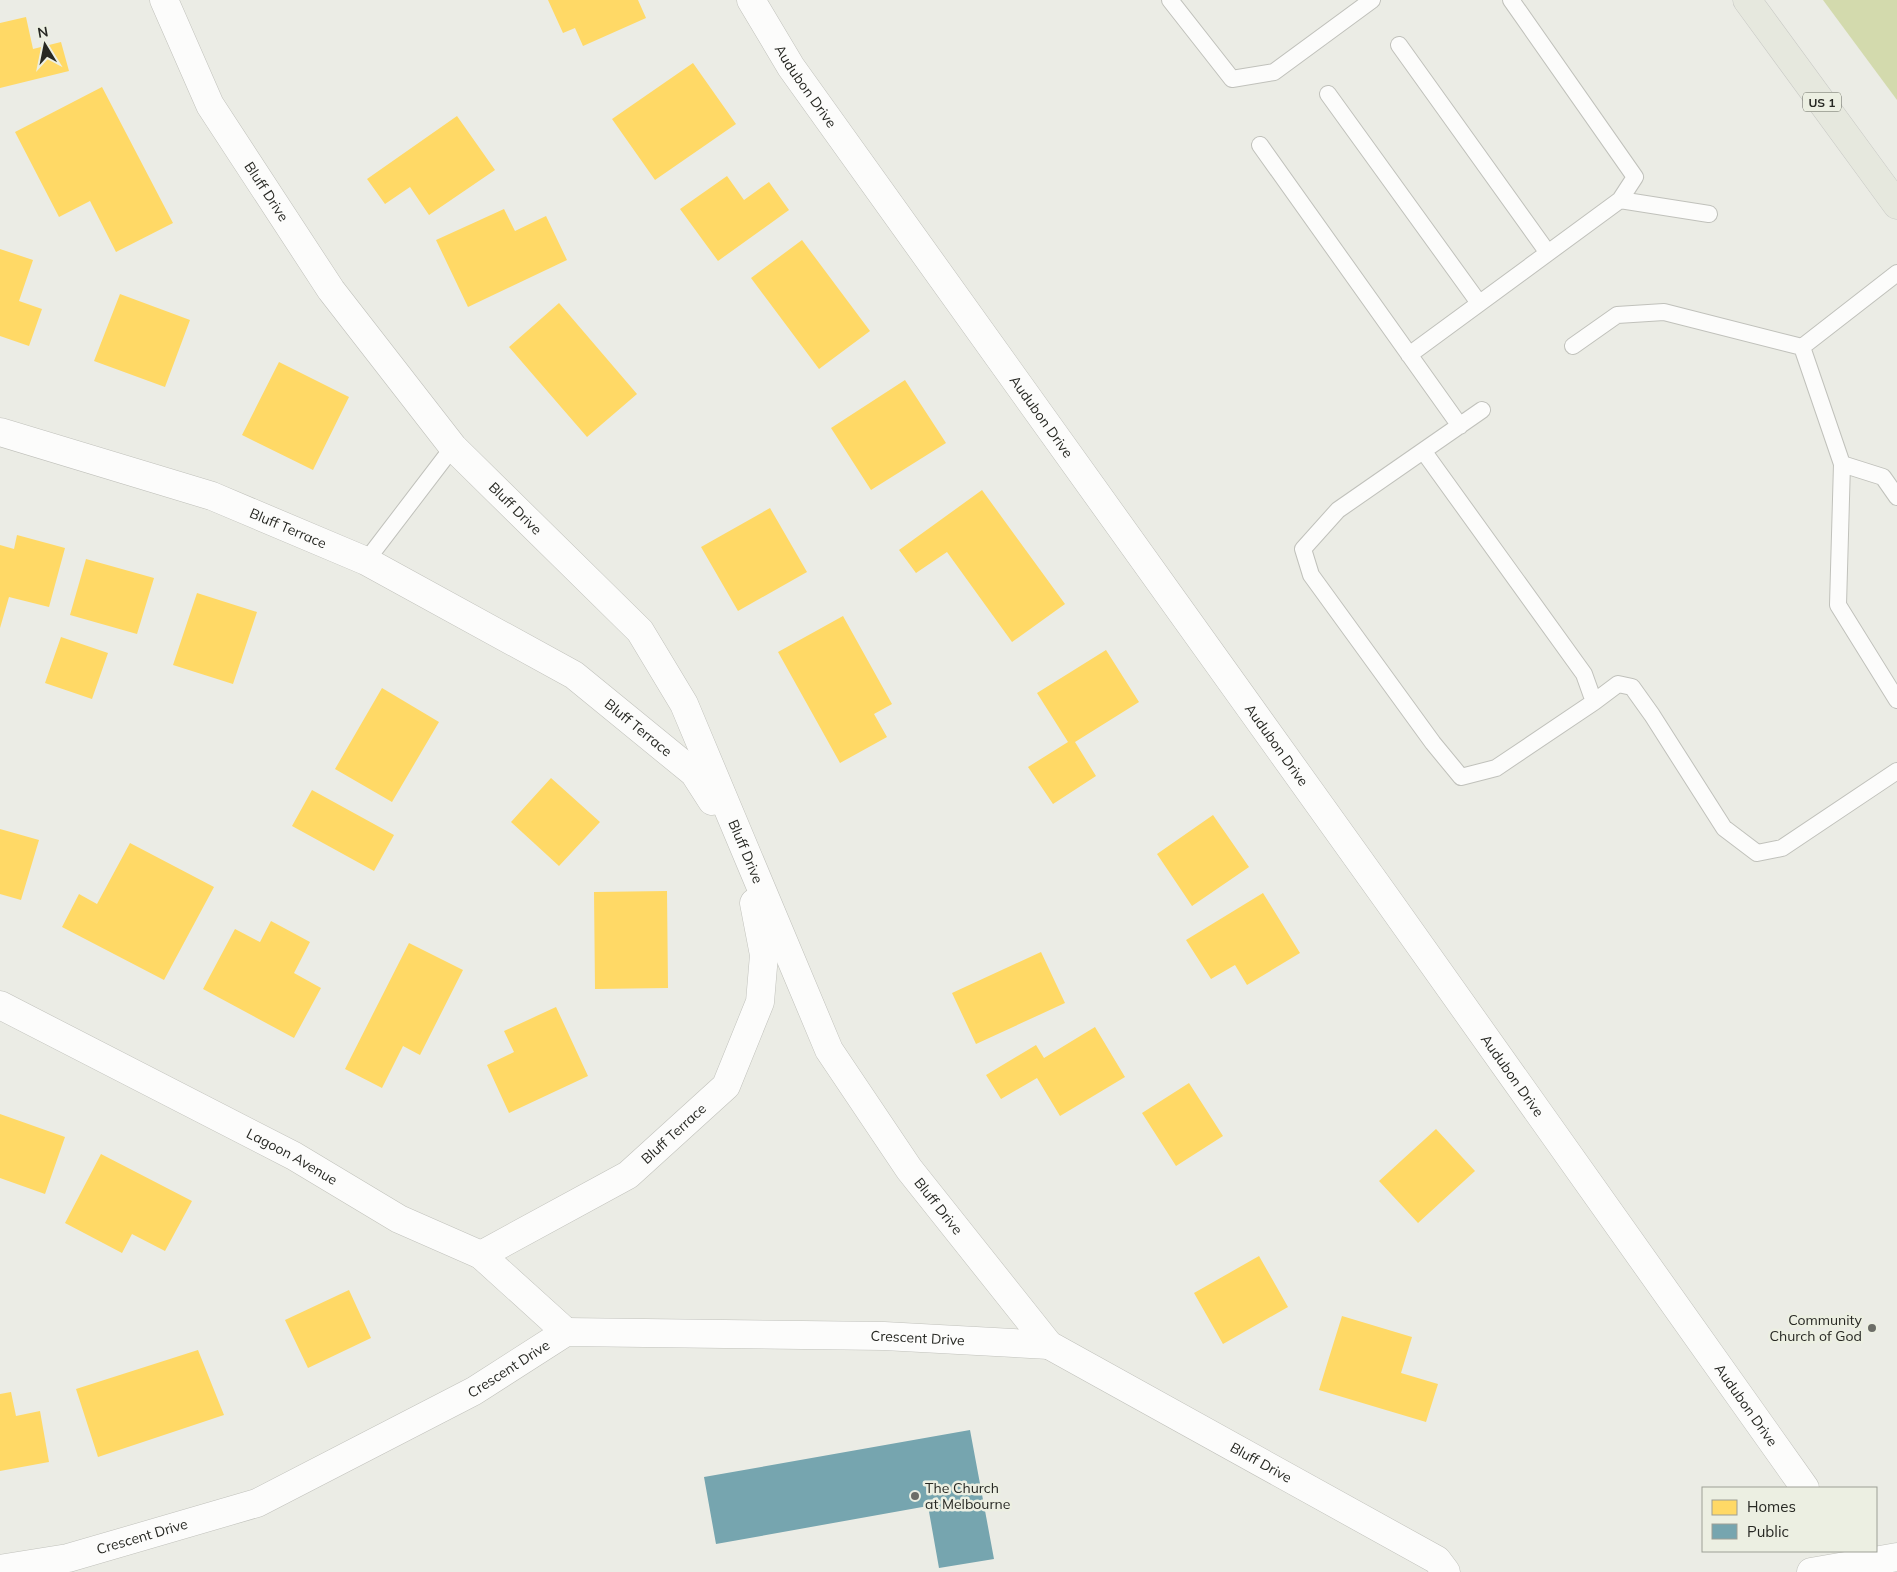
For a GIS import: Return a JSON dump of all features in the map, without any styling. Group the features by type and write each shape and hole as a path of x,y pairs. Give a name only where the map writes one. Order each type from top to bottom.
{"main road":[{"name":"US 1","path":"1747,0 1897,205"}],"street":[{"name":"Bluff Drive","path":"164,0 210,105 331,290 453,446 640,630 684,704 744,851 830,1050 908,1169 1049,1345 1437,1560 1446,1572"},
{"name":"Audubon Drive","path":"751,0 791,67 1393,907 1804,1487"},
{"name":"Bluff Terrace","path":"0,432 212,496 366,561 574,676 694,773 744,851 764,955 760,1002 726,1086 628,1175 481,1255"},
{"name":"Lagoon Avenue","path":"0,1005 294,1156 399,1219 481,1255 566,1332"},
{"name":"Crescent Drive","path":"0,1569 68,1558 258,1503 474,1390 566,1332 884,1336 1049,1345"},
{"path":"1811,1572 1854,1557 1897,1557"}],"lane":[{"path":"1170,0 1232,79 1274,72 1372,0"},
{"path":"1409,354 1620,200 1635,178 1511,0"},
{"path":"1399,45 1548,253"},
{"path":"1328,94 1480,303"},
{"path":"1260,145 1460,426"},
{"path":"1620,200 1709,214"},
{"path":"1802,347 1897,273"},
{"path":"1573,346 1617,315 1664,312 1802,347"},
{"path":"1802,347 1842,464 1838,605 1897,700"},
{"path":"1482,410 1338,510 1303,549 1312,575 1433,744 1461,777 1496,768 1618,684 1632,687 1724,828 1757,853 1782,848 1897,771"},
{"path":"366,561 453,446"},
{"path":"1424,452 1584,674 1594,702"},
{"path":"1842,464 1883,478 1897,497"}],"green space":[{"path":"1823,0 1897,0 1897,100"}],"building: Homes":[{"path":"548,0 638,0 646,18 583,46 575,28 563,33"},
{"path":"26,17 33,49 61,42 69,71 0,88 0,23"},
{"path":"693,63 736,124 655,180 612,119"},
{"path":"102,87 173,223 116,252 90,201 59,217 15,132"},
{"path":"457,116 495,170 429,215 410,187 385,204 367,179"},
{"path":"727,176 744,200 769,182 789,210 718,261 680,209"},
{"path":"504,209 515,231 546,216 567,260 468,307 436,240"},
{"path":"802,240 870,331 819,369 751,278"},
{"path":"0,249 33,260 19,301 42,309 29,346 0,336"},
{"path":"120,294 190,320 165,387 94,361"},
{"path":"559,303 637,394 587,437 509,347"},
{"path":"279,362 349,397 313,470 242,435"},
{"path":"905,380 946,443 871,490 831,428"},
{"path":"982,490 1065,604 1012,642 947,552 916,573 899,550"},
{"path":"770,508 807,572 738,611 701,547"},
{"path":"17,535 65,548 49,607 9,597 0,628 0,545 14,549"},
{"path":"86,559 154,578 137,634 70,615"},
{"path":"197,593 257,612 233,684 173,665"},
{"path":"843,616 892,704 874,714 887,737 840,763 778,652"},
{"path":"61,637 108,653 92,699 45,683"},
{"path":"1106,650 1139,702 1075,742 1096,776 1053,804 1028,767 1068,742 1037,693"},
{"path":"382,688 439,722 392,802 335,769"},
{"path":"551,778 600,822 559,866 511,822"},
{"path":"312,790 394,835 374,871 292,826"},
{"path":"1213,815 1249,867 1192,906 1157,854"},
{"path":"0,829 39,840 21,900 0,894"},
{"path":"130,843 214,887 164,980 62,927 79,894 97,904"},
{"path":"667,891 668,988 595,989 594,892"},
{"path":"1263,893 1300,953 1247,985 1235,965 1211,979 1186,940"},
{"path":"271,921 310,942 294,973 321,988 294,1038 203,989 235,929 260,942"},
{"path":"409,943 463,970 420,1055 403,1046 382,1088 345,1069"},
{"path":"1041,952 1065,1003 976,1044 952,993"},
{"path":"556,1007 588,1076 509,1113 487,1065 514,1052 504,1031"},
{"path":"1095,1027 1125,1077 1060,1116 1037,1078 1001,1099 986,1075 1036,1045 1044,1058"},
{"path":"1189,1083 1223,1136 1176,1166 1142,1113"},
{"path":"0,1114 65,1137 45,1194 0,1178"},
{"path":"1436,1129 1475,1171 1418,1223 1379,1181"},
{"path":"101,1154 192,1201 165,1251 132,1234 122,1253 65,1223"},
{"path":"1259,1256 1288,1307 1223,1344 1194,1293"},
{"path":"349,1290 371,1338 308,1368 285,1320"},
{"path":"1342,1316 1412,1337 1401,1373 1438,1384 1426,1422 1319,1390"},
{"path":"198,1350 224,1415 98,1457 76,1389"},
{"path":"11,1392 16,1416 40,1411 49,1462 0,1471 0,1394"}],"building: Public":[{"path":"970,1430 994,1559 939,1568 928,1506 716,1544 704,1477"}],"place":[{"name":"Community Church of God","path":"1872,1328"},
{"name":"The Church at Melbourne","path":"915,1496"}]}
